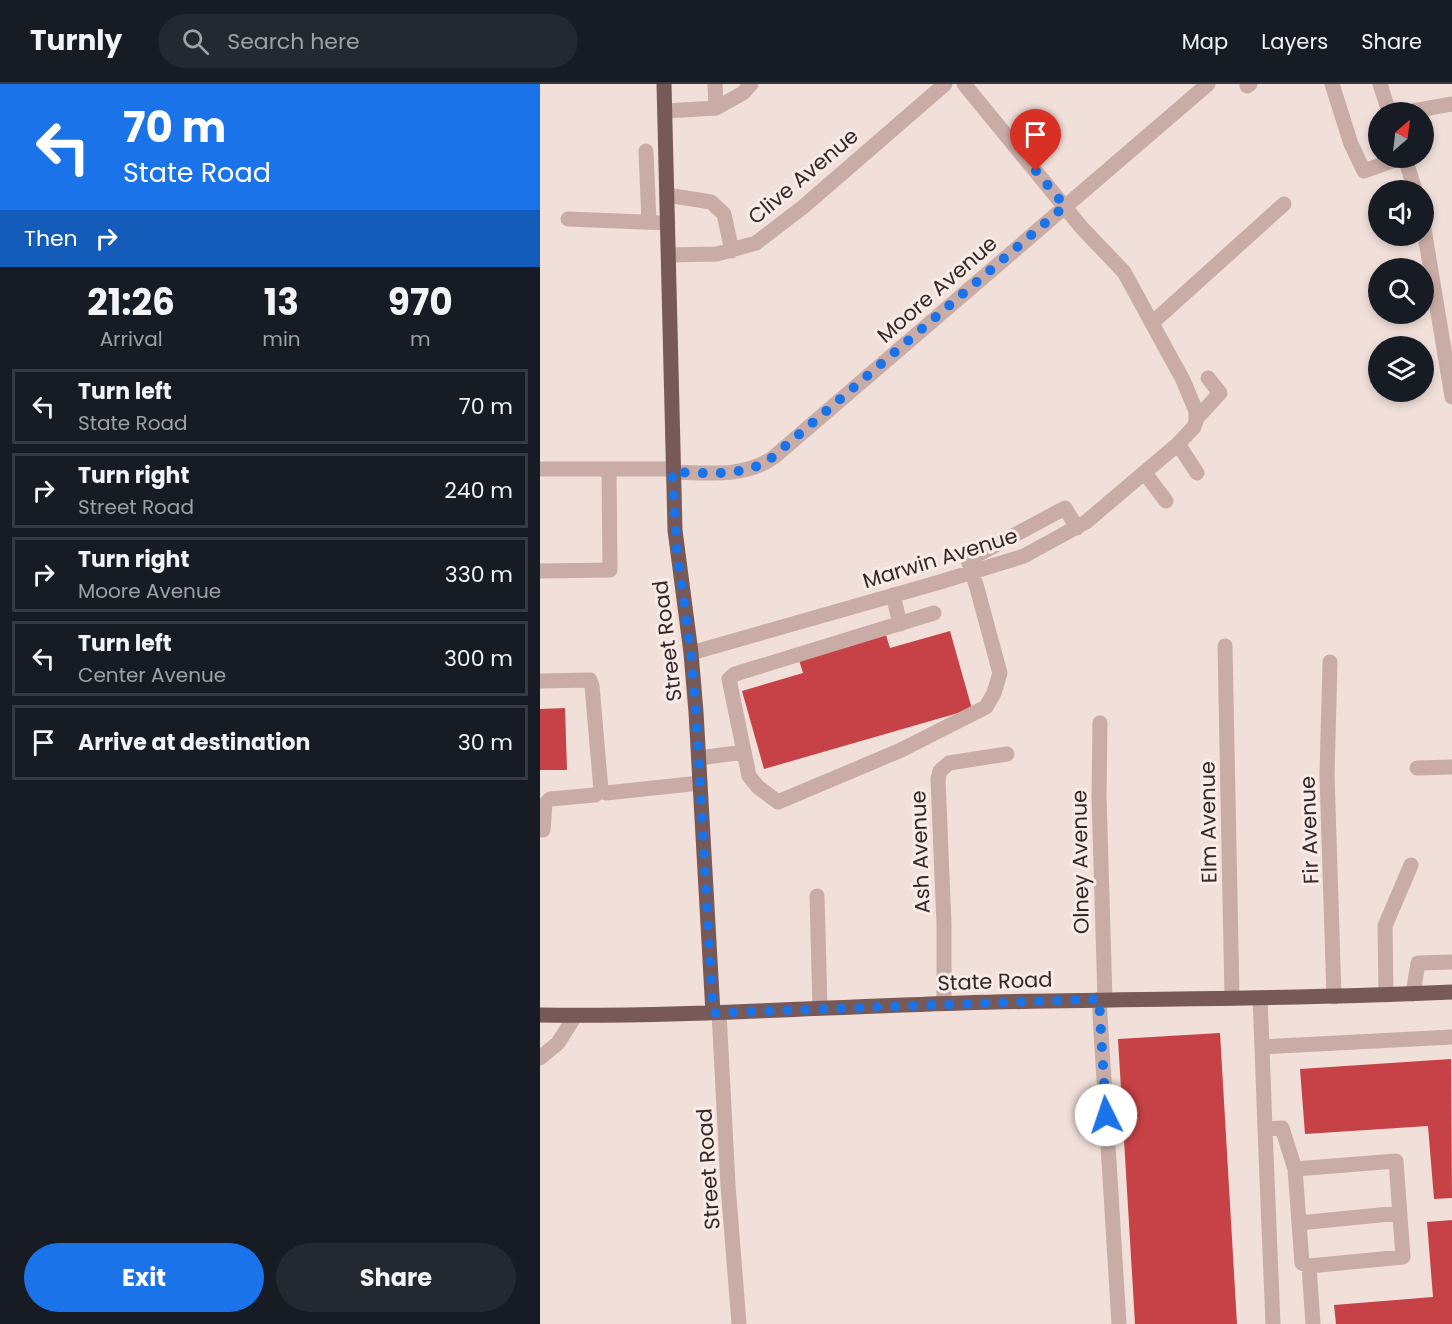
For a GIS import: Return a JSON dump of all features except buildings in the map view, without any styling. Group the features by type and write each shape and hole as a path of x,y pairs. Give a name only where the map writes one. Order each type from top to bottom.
{"main road":[{"name":"Street Road","path":"664,84 672,470 677,552 691,653 716,1012"},
{"name":"State Road","path":"540,1015 716,1012 1102,999 1334,997 1452,992"}],"street":[{"path":"715,84 716,108"},
{"path":"665,111 716,108 743,93 751,84"},
{"name":"Clive Avenue","path":"669,255 717,254 756,243 780,226 945,84"},
{"path":"964,84 1082,228 1101,245 1124,273 1183,380 1196,411 1196,419"},
{"name":"Moore Avenue","path":"540,469 739,472 768,461 1208,84"},
{"path":"1332,84 1351,144 1364,171 1372,168"},
{"path":"1380,84 1386,102"},
{"path":"1434,107 1452,104"},
{"path":"646,151 649,222"},
{"path":"667,195 711,202 724,214 732,251"},
{"path":"1152,323 1284,204"},
{"path":"568,219 668,223"},
{"path":"1427,246 1452,397"},
{"name":"Marwin Avenue","path":"691,653 1024,556 1077,528 1190,432 1196,419 1220,393 1208,378"},
{"path":"1178,444 1197,473"},
{"path":"540,571 610,570 609,469"},
{"path":"1145,472 1166,501"},
{"path":"934,613 735,674 729,679 749,776 758,787 778,802 899,751 986,707 994,693 1000,673 973,571 968,560 1065,508 1077,528"},
{"path":"893,595 900,624"},
{"name":"Elm Avenue","path":"1225,646 1232,997"},
{"name":"Fir Avenue","path":"1330,662 1327,775 1334,997"},
{"path":"540,681 590,680 601,790"},
{"name":"Olney Avenue","path":"1100,723 1102,999 1119,1324"},
{"path":"699,758 744,752"},
{"name":"Ash Avenue","path":"944,1003 944,924 938,779 940,771 949,763 1007,754"},
{"path":"1417,768 1452,767"},
{"path":"601,790 612,794 700,783"},
{"path":"543,830 545,804 550,799 595,795 601,790"},
{"path":"1386,995 1385,926 1411,865"},
{"path":"817,896 820,1008"},
{"path":"1413,994 1418,963 1452,962"},
{"path":"1260,998 1273,1324"},
{"name":"Street Road","path":"716,1012 739,1324"},
{"path":"540,1058 558,1043 575,1016"},
{"path":"1262,1047 1452,1037"},
{"path":"1265,1129 1282,1128 1295,1169 1302,1263 1309,1266 1403,1257 1396,1161 1295,1169"},
{"path":"1299,1223 1400,1213"},
{"path":"1309,1266 1313,1324"}],"route":[{"path":"1036,171 1065,206 774,457 754,468 739,472 672,472 675,530 696,712 713,1013 1099,999 1106,1115"}]}
